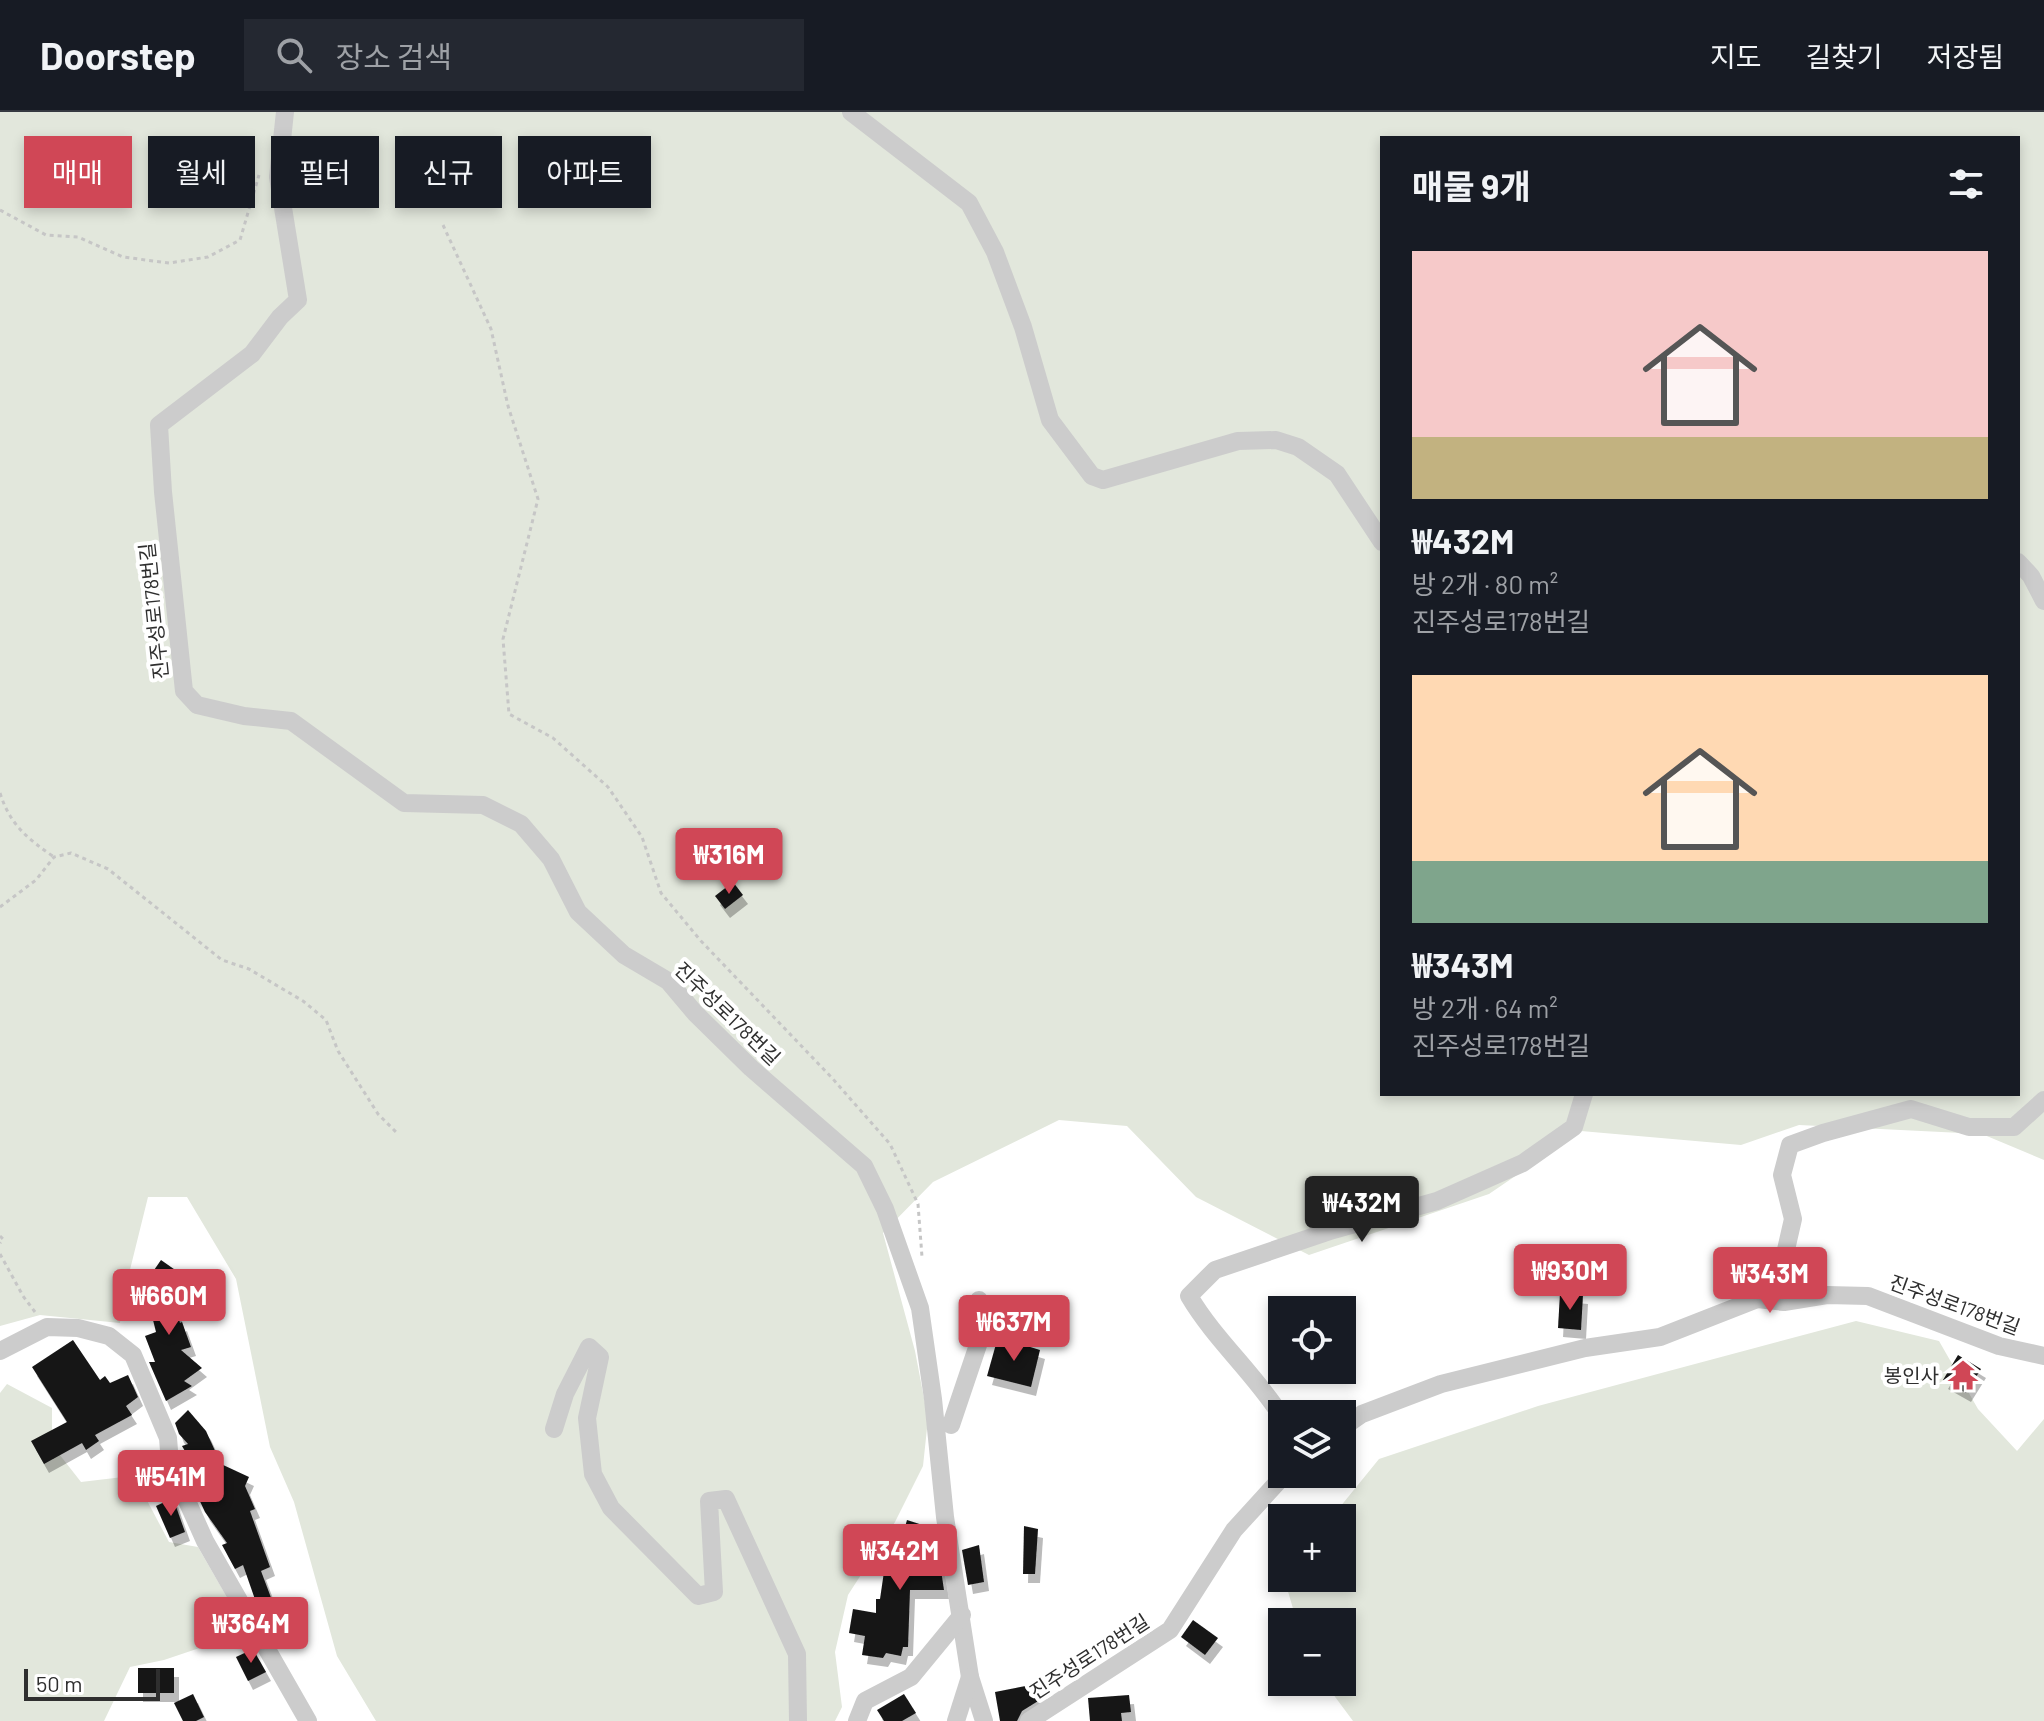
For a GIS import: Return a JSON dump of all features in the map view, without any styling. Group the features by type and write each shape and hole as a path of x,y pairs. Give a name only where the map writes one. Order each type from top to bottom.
{"street":[{"name":"진주성로178번길","path":"285,112 278,177 298,300 280,317 252,354 159,425 184,691 197,705 244,716 291,721 404,803 483,805 521,824 551,859 578,912 624,955 668,981 695,1013 751,1068 864,1166 885,1209 920,1308 945,1517 970,1677 984,1721"},
{"path":"851,112 969,203 995,252 1023,327 1050,420 1092,476 1103,480 1238,441 1276,440 1298,447 1337,474 1380,539"},
{"path":"2020,564 2031,576 2044,601"},
{"path":"1269,1400 1205,1324 1189,1296 1215,1270 1333,1230 1437,1201 1523,1163 1574,1127 1583,1096"},
{"name":"진주성로178번길","path":"1356,1418 1441,1384 1585,1348 1660,1337 1757,1299 1780,1276 1793,1219 1782,1175 1790,1145 1911,1109 1969,1127 2014,1127 2044,1100"},
{"name":"진주성로178번길","path":"1757,1299 1784,1302 1827,1295 1868,1296 1999,1346 2044,1356"},
{"path":"951,1425 980,1339 979,1300"},
{"path":"0,1351 47,1327 78,1328 109,1336 133,1355 168,1438 170,1463 205,1541 308,1721"},
{"path":"554,1429 565,1394 589,1347 600,1357 587,1418 593,1474 611,1508 698,1596 714,1592 709,1501 726,1499 797,1654 798,1721"},
{"name":"진주성로178번길","path":"1029,1721 1170,1630 1234,1530 1272,1488"},
{"path":"857,1721 865,1701 911,1677 962,1615"},
{"name":"진주성로178번길","path":"956,1721 970,1677"}],"path":[{"path":"0,210 46,235 78,237 123,257 169,263 208,257 240,240 261,168"},
{"path":"443,225 491,329 508,406 538,499 503,639 509,714 553,738 608,787 642,837 661,893 701,941 833,1079 890,1144 918,1204 923,1267"},
{"path":"0,793 3,804 24,837 54,857"},
{"path":"0,907 36,880 54,857 71,853 108,869 222,960 249,969 303,1001 326,1020 338,1051 378,1114 397,1133"},
{"path":"0,1236 3,1239 0,1243"},
{"path":"0,1254 23,1296 47,1327"}],"shaded area":[{"path":"0,112 2044,112 2044,1160 1982,1134 1799,1125 1741,1145 1581,1131 1489,1194 1309,1255 1196,1197 1127,1126 1059,1120 933,1182 883,1233 915,1351 928,1419 923,1466 895,1522 848,1595 835,1652 842,1707 835,1721 376,1721 337,1656 294,1502 270,1447 236,1279 187,1197 148,1197 120,1323 40,1315 0,1326"},
{"path":"1856,1321 1939,1341 1978,1409 2017,1451 2044,1419 2044,1721 1353,1721 1334,1696 1356,1696 1356,1608 1293,1608 1288,1592 1356,1592 1356,1504 1342,1504 1379,1459 1538,1406"},
{"path":"7,1384 52,1408 52,1445 81,1482 123,1477 142,1491 169,1542 198,1547 247,1632 164,1660 130,1667 104,1721 0,1721 0,1393"}],"building":[{"path":"733,882 743,895 725,909 715,896"},
{"path":"161,1260 181,1274 170,1288 191,1347 181,1350 202,1368 184,1381 192,1386 166,1401 149,1362 155,1362 145,1336 156,1332 151,1312 173,1307 143,1286"},
{"path":"1560,1293 1583,1295 1581,1330 1558,1328"},
{"path":"998,1337 1040,1350 1031,1387 987,1376"},
{"path":"73,1340 100,1380 105,1376 110,1383 128,1375 138,1397 126,1406 132,1415 95,1435 99,1441 86,1450 82,1443 44,1464 31,1441 67,1422 32,1367"},
{"path":"1958,1355 1981,1369 1966,1393 1943,1380"},
{"path":"188,1410 206,1431 221,1464 249,1477 245,1486 255,1509 250,1511 270,1567 261,1571 273,1603 258,1608 243,1565 235,1569 222,1545 227,1543 197,1495 207,1489 182,1446 188,1444 175,1423"},
{"path":"148,1463 158,1474 144,1487 134,1475"},
{"path":"173,1498 185,1532 170,1538 156,1506"},
{"path":"907,1520 935,1529 938,1547 934,1558 939,1557 944,1590 910,1590 908,1647 903,1647 901,1656 886,1653 883,1658 862,1655 865,1636 849,1633 853,1609 876,1613 876,1599 880,1599 886,1558 892,1559 898,1533 903,1534"},
{"path":"1024,1526 1038,1529 1035,1574 1023,1574"},
{"path":"979,1545 984,1582 968,1585 962,1550"},
{"path":"1193,1620 1218,1638 1205,1655 1181,1637"},
{"path":"253,1649 266,1672 248,1681 236,1657"},
{"path":"138,1668 174,1668 174,1693 138,1693"},
{"path":"1041,1683 1043,1698 1022,1711 1017,1721 1000,1721 995,1692"},
{"path":"193,1694 204,1717 196,1721 183,1721 174,1703"},
{"path":"904,1694 916,1713 902,1721 884,1721 877,1710"},
{"path":"1129,1695 1131,1712 1121,1713 1122,1721 1090,1721 1088,1698"}],"place":[{"name":"봉인사","path":"1963,1375"}]}
